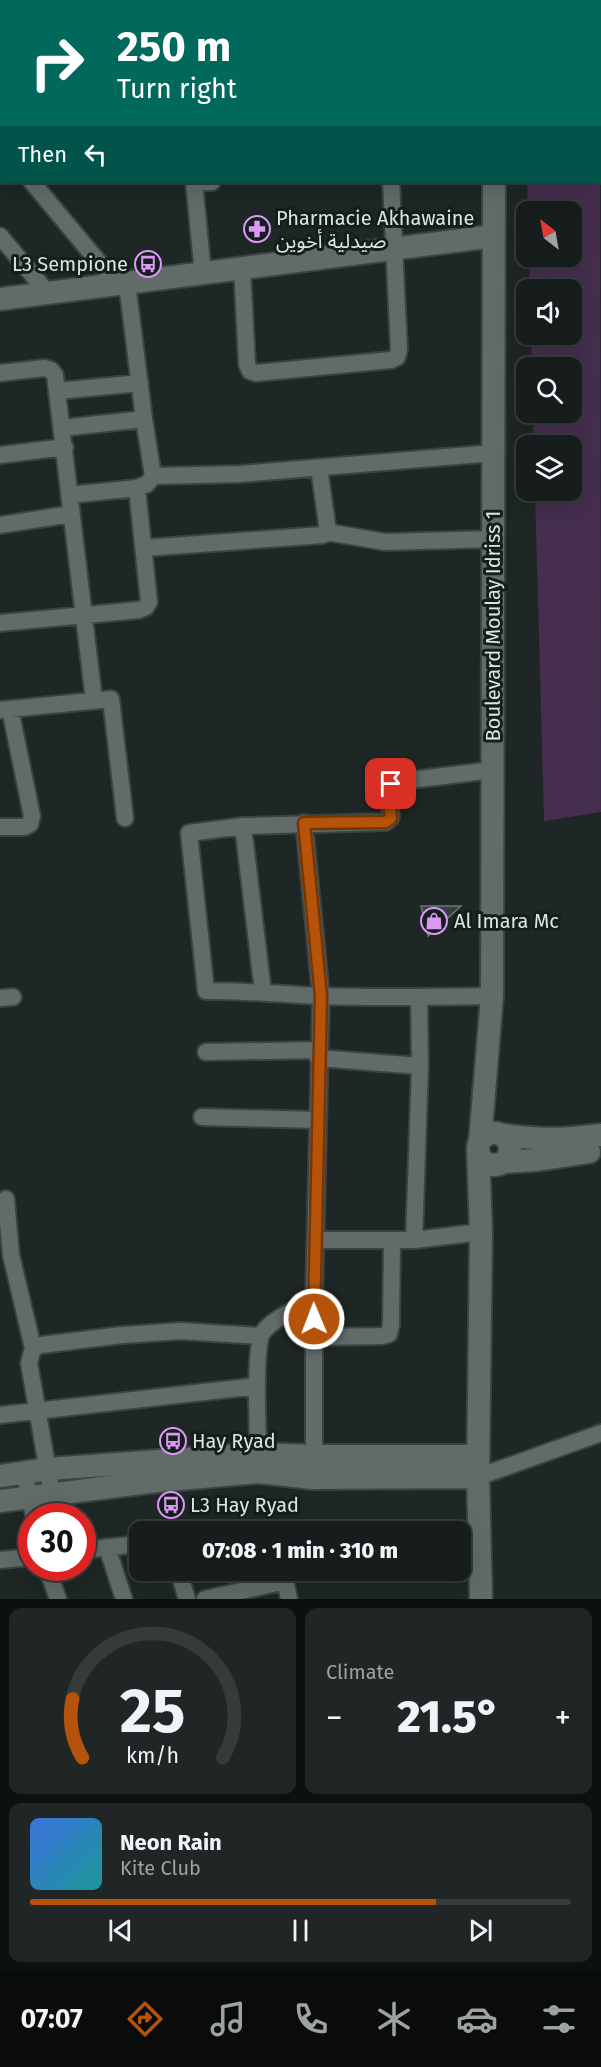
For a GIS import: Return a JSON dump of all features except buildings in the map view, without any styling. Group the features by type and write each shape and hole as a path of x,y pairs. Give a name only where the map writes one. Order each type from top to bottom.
{"main road":[{"name":"Boulevard Moulay Idriss 1","path":"490,1140 487,1071 492,996 494,183"},
{"path":"0,299 494,236"},
{"path":"490,1140 564,1140 601,1136"},
{"path":"481,1232 491,1190 511,1148 510,1143 490,1140"},
{"path":"481,1599 478,1467 481,1232 490,1140"},
{"path":"502,1163 601,1150"},
{"path":"0,1476 48,1469 258,1463 313,1467 478,1467"},
{"path":"0,1501 39,1502 258,1463"}],"street":[{"path":"33,183 121,283 140,383 153,476 147,484 137,488 69,495"},
{"path":"194,183 203,274"},
{"path":"242,268 247,364 250,371 256,373 392,360 397,357 399,350 391,183"},
{"path":"0,236 47,292"},
{"path":"0,373 44,368 51,370 55,375 94,700"},
{"path":"58,391 140,383"},
{"path":"62,428 144,419"},
{"path":"0,455 65,447"},
{"path":"153,476 240,474 494,453"},
{"path":"320,468 327,532"},
{"path":"0,623 139,610 146,607 149,602 137,488"},
{"path":"0,525 71,514"},
{"path":"144,548 319,535 327,532 385,542 493,539"},
{"path":"0,827 25,827 30,824 32,816 5,710 94,700 111,699 125,818"},
{"path":"492,996 321,996 206,991 189,833 243,826 386,822 391,818 388,790 394,782 493,770"},
{"path":"304,823 321,996 317,1120 313,1467"},
{"path":"243,826 263,992"},
{"path":"414,1240 420,1066 418,997"},
{"path":"206,1052 319,1054 420,1066"},
{"path":"202,1117 317,1120"},
{"path":"6,1199 10,1255 33,1348 29,1363 48,1469 39,1502"},
{"path":"316,1240 414,1240 481,1232"},
{"path":"315,1337 389,1334 392,1240"},
{"path":"258,1463 257,1386 260,1336 281,1317 314,1301"},
{"path":"33,1348 41,1345 110,1337 181,1331 260,1336"},
{"path":"0,1415 257,1386"},
{"path":"478,1467 513,1465 601,1433"},
{"path":"24,1472 39,1502"},
{"path":"96,1548 129,1545"},
{"path":"108,1547 124,1599"},
{"path":"0,1560 18,1558"},
{"path":"49,1581 51,1598"},
{"path":"181,1581 187,1599"},
{"path":"205,1599 267,1581"},
{"path":"285,1581 289,1599"}],"shaded area":[{"path":"527,183 600,183 601,812 544,821 535,501 582,501 582,435 534,435 533,423 582,423 582,357 532,357 531,345 582,345 582,279 530,279 529,267 582,267 582,201 528,201"}],"place":[{"name":"Pharmacie Akhawaine صيدلية أخوين","path":"257,229"},
{"name":"L3 Sempione","path":"148,264"},
{"name":"Al Imara Mc","path":"434,921"},
{"name":"Hay Ryad","path":"173,1441"},
{"name":"L3 Hay Ryad","path":"171,1505"}],"route":[{"path":"314,1319 321,996 304,823 389,821 391,818 388,790 391,784"}]}
